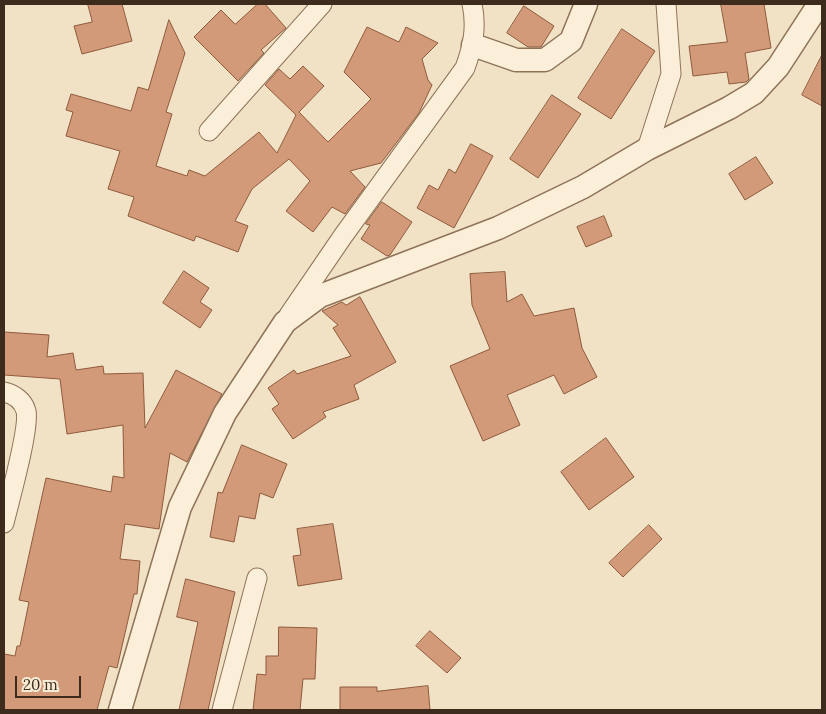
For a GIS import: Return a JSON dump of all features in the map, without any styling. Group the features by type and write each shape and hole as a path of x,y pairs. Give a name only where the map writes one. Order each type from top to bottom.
{"street":[{"path":"209,131 322,4"},
{"path":"120,710 180,508 225,414 343,236 465,68 473,45 474,16 472,4"},
{"path":"473,45 516,60 544,60 571,41 586,4"},
{"path":"647,149 671,74 666,4"},
{"path":"285,322 320,296 498,228 583,187 647,149 754,93 778,66 819,4"},
{"path":"4,392 15,395 26,411 24,435 4,524"},
{"path":"222,710 257,578"}],"building":[{"path":"88,4 122,4 132,41 82,54 74,26 92,22"},
{"path":"258,4 265,4 286,28 261,50 264,53 238,81 194,37 221,10 235,24"},
{"path":"721,4 764,4 771,48 745,53 749,79 746,82 729,84 727,72 693,76 689,46 727,42"},
{"path":"524,6 554,26 541,47 528,47 507,33"},
{"path":"169,20 185,53 166,112 172,114 156,166 187,176 189,170 205,176 259,132 277,153 296,115 265,85 279,69 290,79 303,66 324,86 299,112 328,142 371,99 344,72 367,27 399,42 406,27 438,43 422,59 428,80 432,85 419,113 381,163 350,171 365,187 345,214 332,207 313,232 286,211 310,181 289,159 252,189 235,221 248,226 238,252 196,236 194,241 128,216 134,197 108,189 120,151 66,136 73,112 66,110 71,94 131,111 138,87 148,90"},
{"path":"622,29 655,51 611,119 578,98"},
{"path":"822,55 822,106 802,95"},
{"path":"552,95 581,114 538,178 510,159"},
{"path":"471,144 493,156 454,228 417,208 429,185 438,190 449,169 455,173"},
{"path":"756,157 773,183 745,200 729,174"},
{"path":"382,202 412,222 390,255 387,256 361,239 370,225 366,224"},
{"path":"604,216 612,236 586,247 577,227"},
{"path":"184,271 209,288 200,302 212,310 200,328 163,303"},
{"path":"505,272 507,302 522,294 534,316 574,308 582,348 597,377 564,394 554,375 507,395 520,425 483,441 450,366 490,349 472,305 470,274"},
{"path":"360,297 396,362 354,385 359,399 323,412 326,417 293,439 272,409 279,404 268,388 294,370 297,374 351,356 333,328 338,325 322,311 342,302 346,305"},
{"path":"4,332 49,335 47,357 73,353 76,370 103,366 104,374 143,373 145,428 176,370 222,394 187,462 170,453 159,529 125,524 120,559 140,561 137,594 134,594 117,668 109,666 97,710 4,710 4,654 15,656 17,646 20,646 29,602 19,600 46,478 111,492 113,476 124,478 123,425 67,434 60,379 4,375"},
{"path":"606,438 634,477 589,510 561,472"},
{"path":"242,445 287,464 273,498 260,493 255,519 239,516 234,542 210,537 218,492 222,493"},
{"path":"333,524 342,579 298,586 293,556 301,555 297,529"},
{"path":"649,525 662,539 623,577 609,563"},
{"path":"186,579 235,592 208,710 179,710 198,622 177,617"},
{"path":"279,627 317,628 315,679 303,679 300,710 253,710 257,674 266,675 266,656 278,656"},
{"path":"430,631 461,658 447,673 416,646"},
{"path":"428,686 430,710 340,710 340,687 377,687 377,691"}]}
